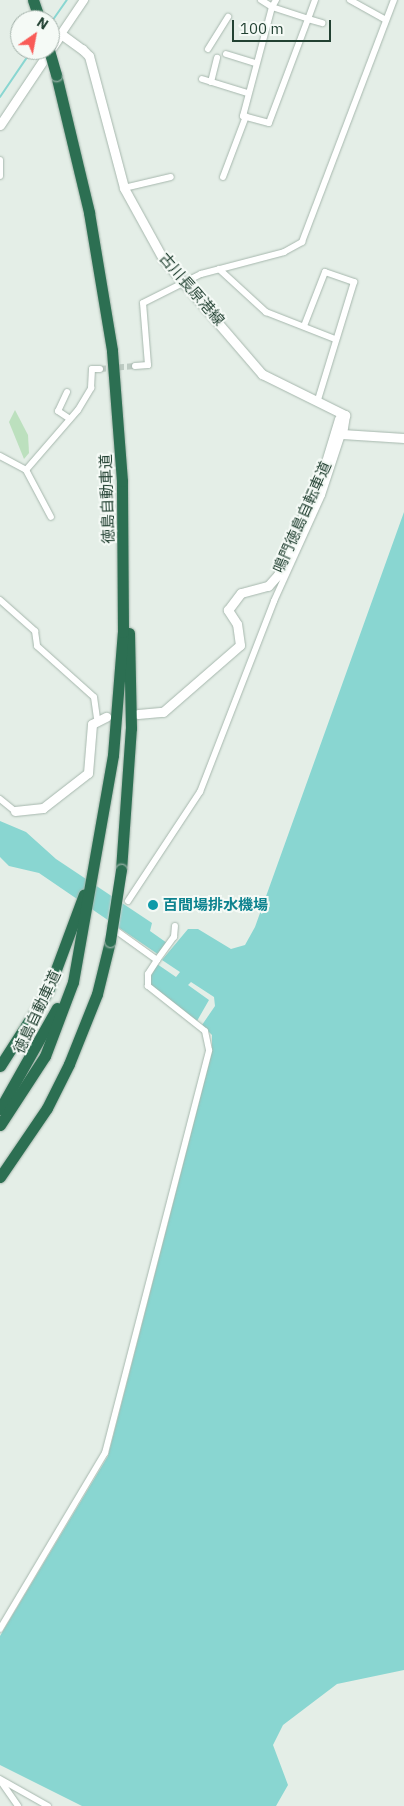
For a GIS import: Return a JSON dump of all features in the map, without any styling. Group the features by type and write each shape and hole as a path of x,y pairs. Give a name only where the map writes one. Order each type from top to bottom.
{"highway":[{"name":"徳島自動車道","path":"0,1125 51,1042 80,951 113,755 124,587 112,350 89,212 52,60"},
{"path":"0,1177 47,1108 70,1064 97,994 110,941 121,870 133,674 124,587"},
{"path":"0,1066 48,991 76,923 97,854"},
{"name":"徳島自動車道","path":"0,1109 42,1041 80,951"}],"main road":[{"path":"0,125 61,34"},
{"name":"古川長原港線","path":"61,34 89,56 124,188 156,248 262,374 342,412"},
{"path":"342,412 342,434 404,438"},
{"name":"鳴門徳島自転車道","path":"138,714 163,712 240,645 238,624 228,610 241,593 268,586 278,575 326,465 342,412"},
{"path":"15,811 43,808 88,774 92,724 102,717"}],"street":[{"path":"61,34 84,0"},
{"path":"261,0 272,6 322,23"},
{"path":"223,177 246,116 247,93 255,62 272,6 276,0"},
{"path":"246,116 269,123 315,0"},
{"path":"350,0 386,20"},
{"path":"135,366 148,365 143,303 184,282 219,269 284,252 302,242 394,0"},
{"path":"208,49 228,17"},
{"path":"226,54 255,62"},
{"path":"211,82 217,58"},
{"path":"202,79 247,93"},
{"path":"0,160 0,176"},
{"path":"124,188 171,177"},
{"path":"219,269 266,312 335,339"},
{"path":"304,326 325,272 354,282 335,339 318,400"},
{"path":"26,470 70,419 91,388 92,369 100,369"},
{"path":"67,392 58,411 70,419"},
{"path":"128,901 200,792 274,601 322,495 342,434"},
{"path":"0,456 26,470 51,517"},
{"path":"0,600 35,631 38,646 94,697 102,717"},
{"path":"0,799 15,811"},
{"path":"110,926 158,959"},
{"path":"0,1629 105,1453 209,1050 205,1031 148,986 148,974 169,944 175,926"},
{"path":"0,1780 18,1806"},
{"path":"0,1780 48,1806"}],"green space":[{"path":"15,410 28,435 29,453 24,459 9,422"}],"water":[{"path":"404,512 404,1670 337,1684 283,1725 273,1745 288,1785 276,1806 82,1806 0,1765 0,1636 108,1456 212,1052 212,1035 202,1025 215,1006 214,997 191,982 188,985 209,1000 197,1021 151,988 151,976 157,964 176,977 180,972 162,960 188,929 198,929 231,949 245,945 255,927"},
{"path":"0,821 26,832 56,859 152,923 150,931 167,943 159,955 39,873 9,866 0,857"}],"waterway":[{"path":"60,10 67,0"},
{"path":"0,97 25,60"}],"tunnel":[{"path":"100,369 135,366"}],"place":[{"name":"百間場排水機場","path":"153,905"}]}
